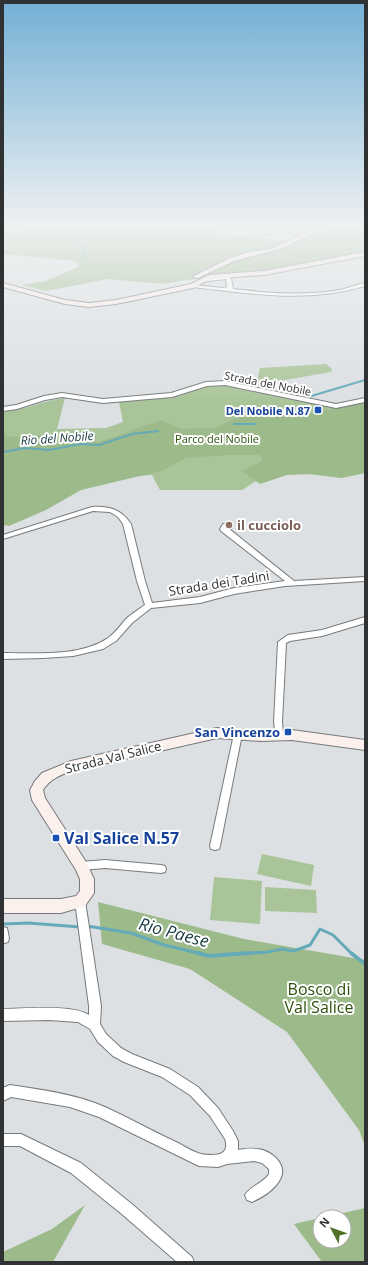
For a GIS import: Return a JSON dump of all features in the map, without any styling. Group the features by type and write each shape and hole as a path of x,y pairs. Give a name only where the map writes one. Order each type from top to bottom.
{"street":[{"path":"3,286 21,289 66,302 89,305 116,302 148,294 192,286 231,288 229,285"},
{"path":"192,286 260,294 322,293 354,288 362,285"},
{"name":"Strada del Nobile","path":"3,409 17,407 44,398 62,395 103,401 172,395 206,384 225,383 336,406 365,400"},
{"path":"3,537 92,508 103,508 118,513 124,518 127,524 141,581 149,606 129,622 109,642 93,649 60,654 3,656"},
{"name":"Strada dei Tadini","path":"225,526 224,529 292,583"},
{"name":"Strada dei Tadini","path":"149,606 200,600 234,591 292,583 365,579"},
{"path":"279,735 278,722 282,642 288,638 322,633 365,620"},
{"name":"Strada Val Salice","path":"80,901 87,893 87,879 81,866 39,800 36,790 42,780 55,772 71,766 133,751 217,733 261,736 279,735 365,745"},
{"path":"215,846 238,734"},
{"path":"81,866 105,864 161,869"},
{"path":"3,906 61,906 80,901 95,1006 94,1025"},
{"path":"3,1015 50,1014 80,1016 94,1025 102,1038 117,1052 166,1073 194,1091 214,1112 229,1135 233,1147 227,1158"},
{"path":"3,1095 10,1091 70,1101 101,1112 199,1160 212,1162 227,1158 259,1155 274,1164 276,1174 262,1190 252,1195"},
{"path":"3,1140 21,1140 76,1168 128,1210 187,1262"}],"green space":[{"path":"22,285 77,285 46,291"},
{"path":"326,364 332,369 331,372 256,385 260,368"},
{"name":"Parco del Nobile","path":"208,386 232,386 324,406 340,407 365,402 342,478 273,470 242,490 160,490 152,475 84,480 3,509 3,411 11,411 65,398 57,429 106,428 123,422 119,402 171,397"},
{"name":"Parco del Nobile","path":"365,402 365,473 342,478 313,474 287,475 260,484 242,471 262,461 260,455 229,455 186,458 161,471 81,490 46,510 9,526 3,525 3,431 8,437 51,435 69,441 99,442 161,420 181,429 214,428 243,416 305,415"},
{"path":"262,854 314,865 311,886 257,874"},
{"path":"214,877 262,881 260,924 210,920"},
{"path":"265,887 316,890 317,913 265,911"},
{"name":"Bosco di Val Salice","path":"98,902 244,939 365,960 365,1146 359,1130 287,1032 190,969 102,944"},
{"path":"85,1205 53,1262 3,1262 3,1252 52,1229"},
{"path":"365,1208 365,1262 322,1262 312,1249 352,1249 352,1211"},
{"path":"312,1220 312,1248 294,1224"}],"waterway":[{"name":"Rio del Nobile","path":"303,401 308,397 365,380"},
{"name":"Rio del Nobile","path":"234,424 255,424"},
{"name":"Rio del Nobile","path":"3,452 25,448 49,450 80,444 99,445 132,434 158,431"},
{"name":"Rio Paese","path":"3,924 28,923 80,927"},
{"name":"Rio Paese","path":"87,926 131,933 164,945 199,953"},
{"name":"Rio Paese","path":"238,954 268,952 282,949 294,951 310,945 320,929 333,935 351,953"},
{"name":"Rio Paese","path":"199,953 209,956 238,954"},
{"name":"Rio Paese","path":"238,954 250,953"},
{"name":"Rio Paese","path":"351,953 365,964"}],"place":[{"name":"Del Nobile N.87","path":"318,410"},
{"name":"il cucciolo","path":"229,525"},
{"name":"San Vincenzo","path":"288,732"},
{"name":"Val Salice N.57","path":"56,838"}]}
